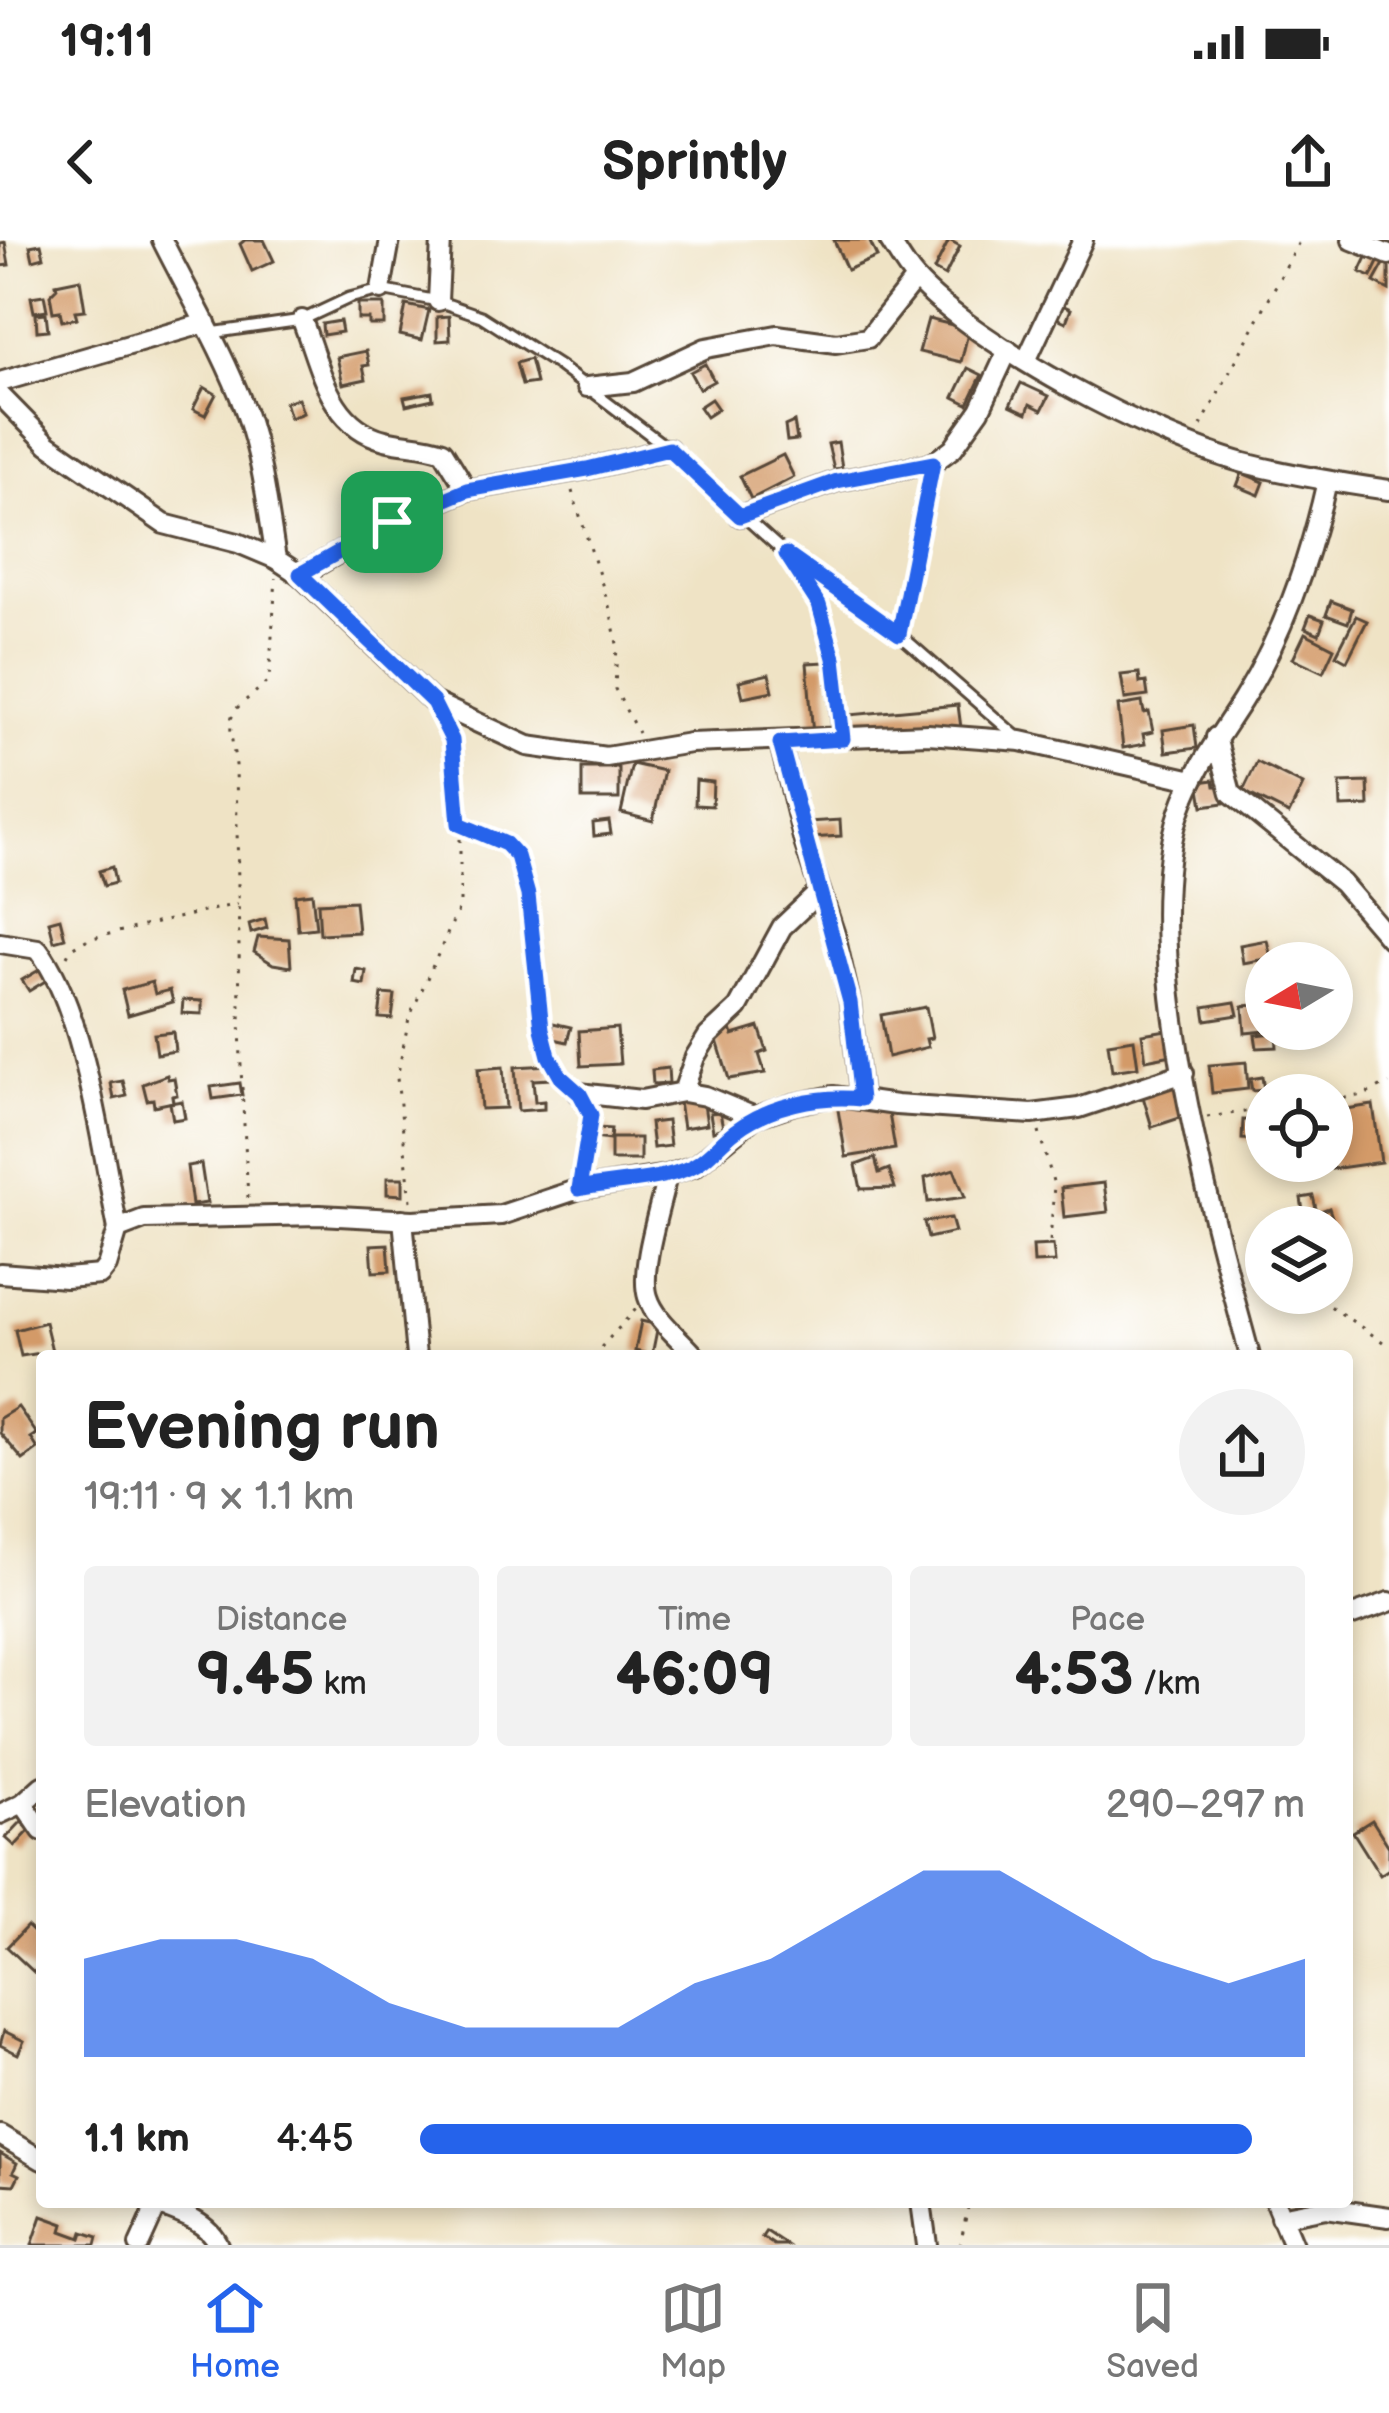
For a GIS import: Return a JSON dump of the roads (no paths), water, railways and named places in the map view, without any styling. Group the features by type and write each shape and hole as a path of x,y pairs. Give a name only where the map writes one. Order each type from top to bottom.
{"street":[{"path":"162,240 245,412 276,559"},
{"path":"381,290 390,240"},
{"path":"438,302 441,240"},
{"path":"889,240 915,279 1017,356 1100,403 1240,462 1389,490"},
{"path":"740,516 837,481 933,463 952,448 1017,356 1083,240"},
{"path":"1352,240 1389,255"},
{"path":"587,388 633,382 706,348 777,335 836,343 868,338 915,279"},
{"path":"302,320 340,416 354,428 383,440 442,451 467,490"},
{"path":"0,382 208,328"},
{"path":"0,395 48,444 164,524 238,543 300,574 433,702 528,746 606,757 690,743 928,734 1021,741 1192,779"},
{"path":"300,574 392,522 467,490 669,449"},
{"path":"1248,1350 1223,1260 1184,1073 1168,974 1166,896 1178,815 1192,779 1244,699 1276,634 1311,550 1327,481"},
{"path":"1216,737 1232,793 1342,884 1389,938"},
{"path":"780,743 835,935 850,1002 861,1099"},
{"path":"683,1092 702,1047 738,1008 782,927 819,892"},
{"path":"0,943 38,949 56,973 82,1061 118,1229 107,1266 90,1279 0,1273"},
{"path":"118,1229 144,1220 320,1215 408,1220 501,1215 579,1189 695,1166 754,1117 833,1096 1032,1114 1079,1108 1184,1073"},
{"path":"580,1094 641,1100 683,1092 754,1117"},
{"path":"667,1175 645,1276 656,1313 690,1350"},
{"path":"408,1220 416,1350"},
{"path":"1353,1615 1389,1602"},
{"path":"0,1814 36,1791"},
{"path":"23,1803 36,1822"},
{"path":"0,2135 36,2156"},
{"path":"139,2245 151,2208"},
{"path":"163,2208 213,2234 218,2245"},
{"path":"922,2208 927,2245"},
{"path":"1293,2245 1277,2210 1326,2208 1389,2217"}],"lane":[{"path":"208,328 302,320 349,298 381,290 482,316 669,449 740,516 899,634 1021,741"},
{"path":"899,634 933,463"},
{"path":"786,554 819,605 834,658 843,739"}]}
